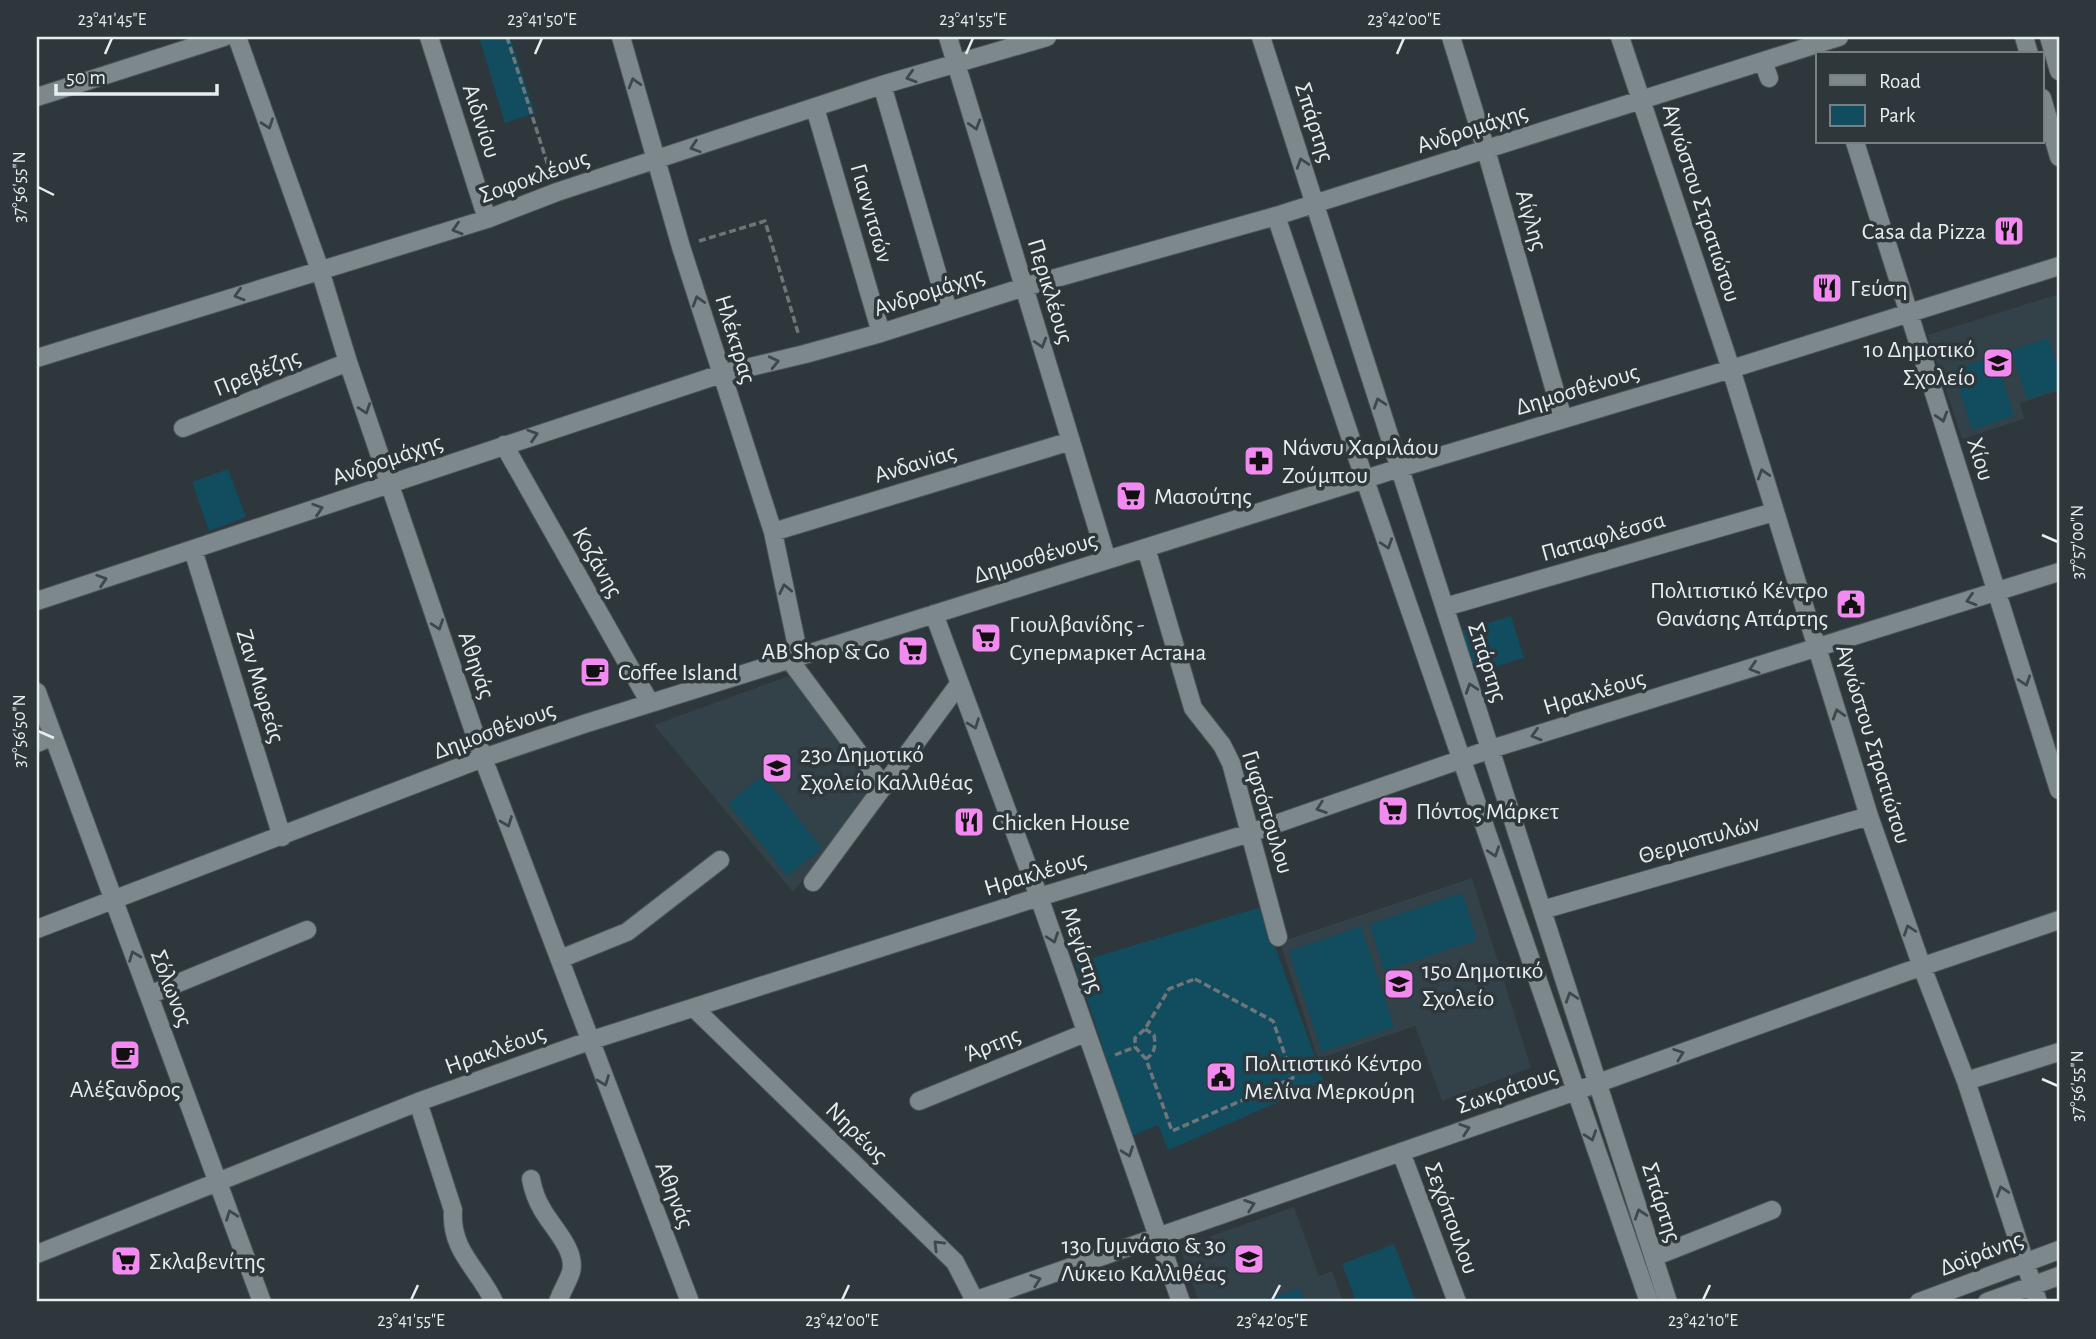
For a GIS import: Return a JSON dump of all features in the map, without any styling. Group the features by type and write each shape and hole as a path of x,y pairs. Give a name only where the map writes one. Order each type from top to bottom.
{"street":[{"path":"37,97 224,37"},
{"name":"Αθηνάς","path":"237,37 320,270 348,362 483,758 690,1302"},
{"name":"Αιδινίου","path":"429,37 487,219"},
{"name":"Ηλέκτρας","path":"621,37 681,247 773,532 794,658"},
{"name":"Περικλέους","path":"948,37 1107,560"},
{"name":"Σοφοκλέους","path":"37,358 487,219 556,192 882,85 1047,37"},
{"name":"Σπάρτης","path":"1261,37 1668,1302"},
{"name":"Αίγλης","path":"1451,37 1563,419"},
{"name":"Αγνώστου Στρατιώτου","path":"1620,37 1731,369 1869,816 1922,967 1966,1081 2036,1294"},
{"path":"2049,37 2059,71"},
{"name":"Ανδρομάχης","path":"37,601 721,374 881,333 1024,287 1276,216 1641,98 1827,42"},
{"path":"1763,61 1769,78"},
{"path":"882,85 948,310"},
{"path":"2044,105 2059,157"},
{"name":"Γιαννιτσών","path":"815,108 881,333"},
{"name":"Χίου","path":"1856,144 2059,790"},
{"name":"Σπάρτης","path":"1276,216 1649,1302"},
{"name":"Δημοσθένους","path":"37,929 483,758 650,703 1400,468 1731,369 2059,266"},
{"name":"Πρεβέζης","path":"183,428 348,362"},
{"name":"Ανδανiας","path":"773,532 1071,441"},
{"name":"Κοζάνης","path":"504,445 650,703"},
{"name":"Παπαφλέσσα","path":"1445,607 1774,512"},
{"name":"Γυφτόπουλου","path":"1146,548 1193,708 1222,745 1231,764 1278,937"},
{"name":"Ζαν Μωρεάς","path":"193,550 282,836"},
{"name":"Ηρακλέους","path":"37,1254 418,1102 589,1041 1039,897 1250,833 1491,750 2059,572"},
{"name":"Μεγίστης","path":"934,614 1039,897 1181,1302"},
{"path":"794,658 884,787"},
{"path":"813,882 959,684"},
{"name":"Σόλωνος","path":"37,692 45,740 149,995 262,1302"},
{"name":"Θερμοπυλών","path":"1542,910 1869,816"},
{"path":"560,959 627,933 720,860"},
{"name":"Σωκράτους","path":"973,1302 2059,920"},
{"path":"149,995 307,930"},
{"name":"Νηρέως","path":"694,1008 955,1262 973,1302"},
{"name":"Άρτης","path":"919,1101 1085,1033"},
{"path":"1966,1081 2059,1052"},
{"path":"418,1102 453,1210 452,1222 456,1238 467,1263 481,1277 494,1302"},
{"name":"Σεχόπουλου","path":"1401,1152 1457,1302"},
{"path":"531,1179 538,1202 562,1237 572,1270 558,1302"},
{"path":"1654,1257 1772,1210"},
{"name":"Δοϊράνης","path":"1919,1302 2059,1250"},
{"name":"Δοϊράνης","path":"1987,1302 2036,1294 2059,1276"}],"path":[{"path":"507,37 556,192"},
{"path":"681,247 765,221 805,354"},
{"path":"1195,979 1273,1021 1293,1078 1172,1131 1146,1059 1136,1047 1135,1038 1145,1029 1168,989 1195,979"},
{"path":"1145,1029 1154,1035 1156,1045 1152,1055 1146,1059"}],"shaded area":[{"name":"1o Δημοτικό Σχολείο","path":"2059,294 2059,390 2020,403 2024,419 1962,439 1928,335"},
{"name":"23ο Δημοτικό Σχολείο Καλλιθέας","path":"794,674 878,787 793,892 654,725"},
{"name":"15ο Δημοτικό Σχολείο","path":"1472,878 1531,1068 1442,1101 1415,1026 1318,1059 1280,942"},
{"name":"13ο Γυμνάσιο & 3ο Λύκειο Καλλιθέας","path":"1294,1207 1319,1276 1332,1271 1343,1302 1199,1302 1180,1247"}],"green space":[{"path":"479,37 510,37 535,113 505,123"},
{"path":"2048,338 2059,372 2059,389 2027,399 2011,350"},
{"path":"1995,356 2014,416 1972,430 1953,370"},
{"path":"228,469 246,517 209,531 192,482"},
{"path":"1511,616 1524,658 1475,673 1462,631"},
{"path":"763,775 822,848 787,876 728,803"},
{"path":"1462,893 1477,940 1384,971 1370,924"},
{"path":"1261,907 1324,1082 1168,1150 1158,1125 1132,1136 1075,963"},
{"path":"1361,926 1394,1027 1322,1052 1289,951"},
{"path":"1394,1244 1416,1302 1356,1302 1342,1264"},
{"path":"1300,1288 1305,1302 1259,1302"}],"place":[{"name":"Casa da Pizza","path":"2009,231"},
{"name":"Γεύση","path":"1827,288"},
{"name":"1o Δημοτικό Σχολείο","path":"1998,363"},
{"name":"Νάνσυ Χαριλάου Ζούμπου","path":"1259,461"},
{"name":"Μασούτης","path":"1131,496"},
{"name":"Πολιτιστικό Κέντρο Θανάσης Απάρτης","path":"1851,604"},
{"name":"Γιουλβανίδης - Супермаркет Астана","path":"986,638"},
{"name":"AB Shop & Go","path":"913,651"},
{"name":"Coffee Island","path":"595,672"},
{"name":"23ο Δημοτικό Σχολείο Καλλιθέας","path":"777,768"},
{"name":"Πόντος Μάρκετ","path":"1393,811"},
{"name":"Chicken House","path":"969,822"},
{"name":"15ο Δημοτικό Σχολείο","path":"1399,984"},
{"name":"Αλέξανδρος","path":"125,1055"},
{"name":"Πολιτιστικό Κέντρο Μελίνα Μερκούρη","path":"1221,1077"},
{"name":"13ο Γυμνάσιο & 3ο Λύκειο Καλλιθέας","path":"1249,1259"},
{"name":"Σκλαβενίτης","path":"126,1261"}]}
